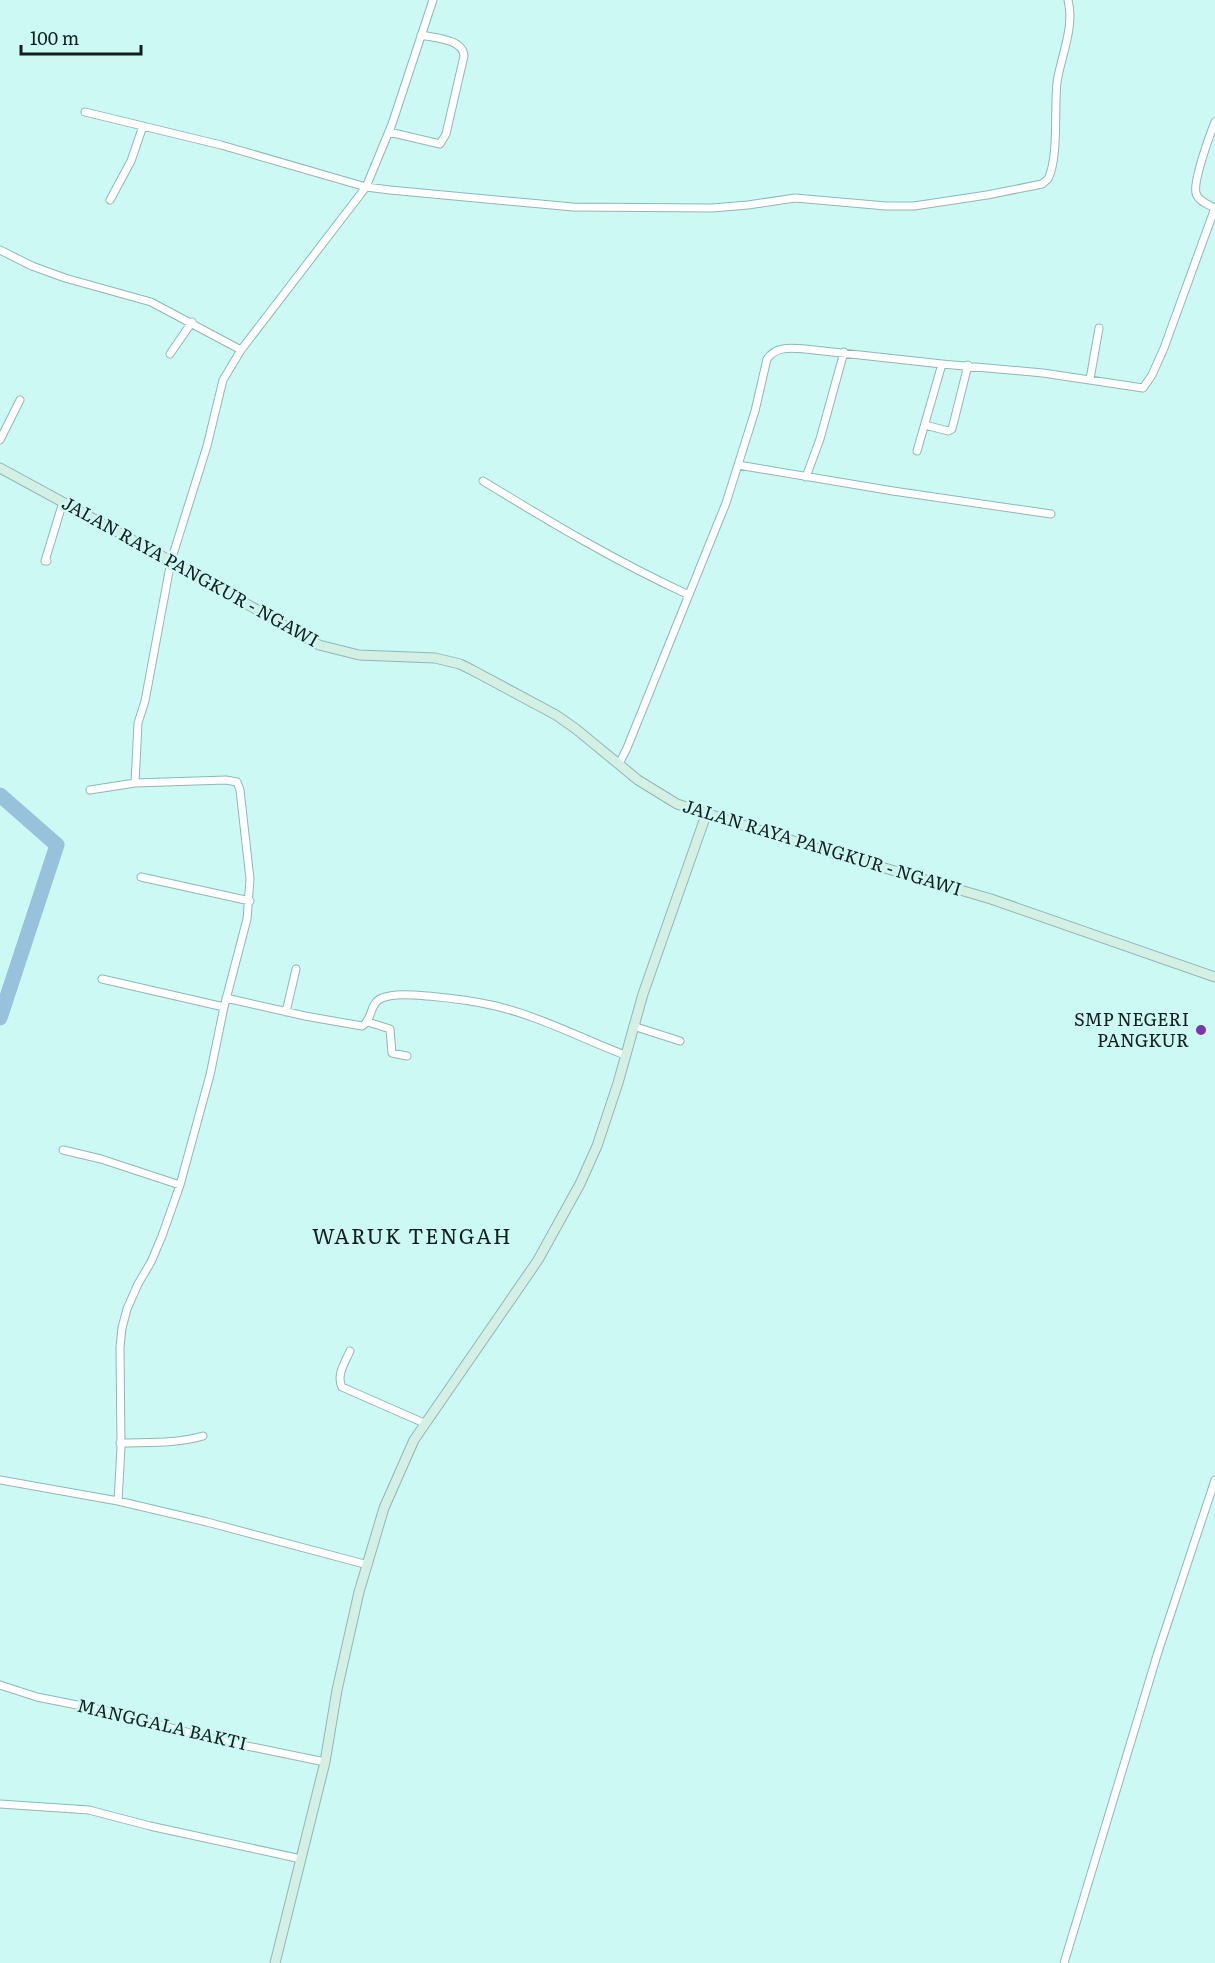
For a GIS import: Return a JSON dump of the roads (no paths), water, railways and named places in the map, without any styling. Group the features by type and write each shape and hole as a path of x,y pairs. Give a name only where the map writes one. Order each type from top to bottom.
{"main road":[{"name":"JALAN RAYA PANGKUR - NGAWI","path":"0,468 319,645 359,655 435,658 472,670 556,715 638,780 667,799 706,814 991,899 1215,977"},
{"path":"275,1963 325,1762 337,1690 359,1592 384,1508 400,1469 424,1423 538,1260 580,1184 597,1146 633,1026 706,814"}],"street":[{"path":"135,783 138,723 145,700 171,561 207,446 220,390 241,350 366,187 389,132 433,0"},
{"path":"85,112 221,145 366,187 441,196 573,207 680,209 748,205 795,198 886,206 915,206 1042,184 1050,174 1058,80 1070,19 1068,0"},
{"path":"389,132 440,144 446,134 464,51 455,43 421,35"},
{"path":"619,764 714,536 755,411 767,358 771,353 787,348 844,352 1090,379 1143,388 1152,375 1215,208 1199,198 1196,188 1208,138 1215,122"},
{"path":"110,200 131,161 143,126"},
{"path":"0,250 65,279 151,302 241,350"},
{"path":"170,354 192,322"},
{"path":"1090,379 1099,328"},
{"path":"806,477 820,440 844,352"},
{"path":"917,451 942,364"},
{"path":"925,425 948,432 954,427 968,365"},
{"path":"0,440 20,400"},
{"path":"738,465 1051,514"},
{"path":"483,481 570,534 689,595"},
{"path":"47,561 45,561 63,502"},
{"path":"90,790 135,783 226,780 237,782 250,879 247,919 226,998 210,1075 180,1185 151,1262 127,1309 122,1328 118,1502"},
{"path":"141,877 249,901"},
{"path":"286,1012 296,969"},
{"path":"102,979 224,1007"},
{"path":"226,998 362,1026 368,1022 375,1002 381,998 404,995 446,997 489,1004 518,1013 626,1055"},
{"path":"368,1022 390,1029 392,1053 407,1056"},
{"path":"633,1026 680,1041"},
{"path":"63,1150 101,1159 180,1185"},
{"path":"350,1351 340,1376 339,1384 342,1387 424,1423"},
{"path":"120,1443 159,1442 203,1436"},
{"path":"0,1480 118,1502 207,1522 368,1565"},
{"path":"1064,1963 1158,1652 1215,1480"},
{"name":"MANGGALA BAKTI","path":"0,1686 37,1697 325,1762"},
{"path":"0,1804 89,1810 150,1826 301,1859"}],"waterway":[{"path":"0,795 57,845 0,1018"}],"place":[{"name":"SMP NEGERI PANGKUR","path":"1201,1030"}],"district":[{"name":"WARUK TENGAH","path":"412,1237"}]}
